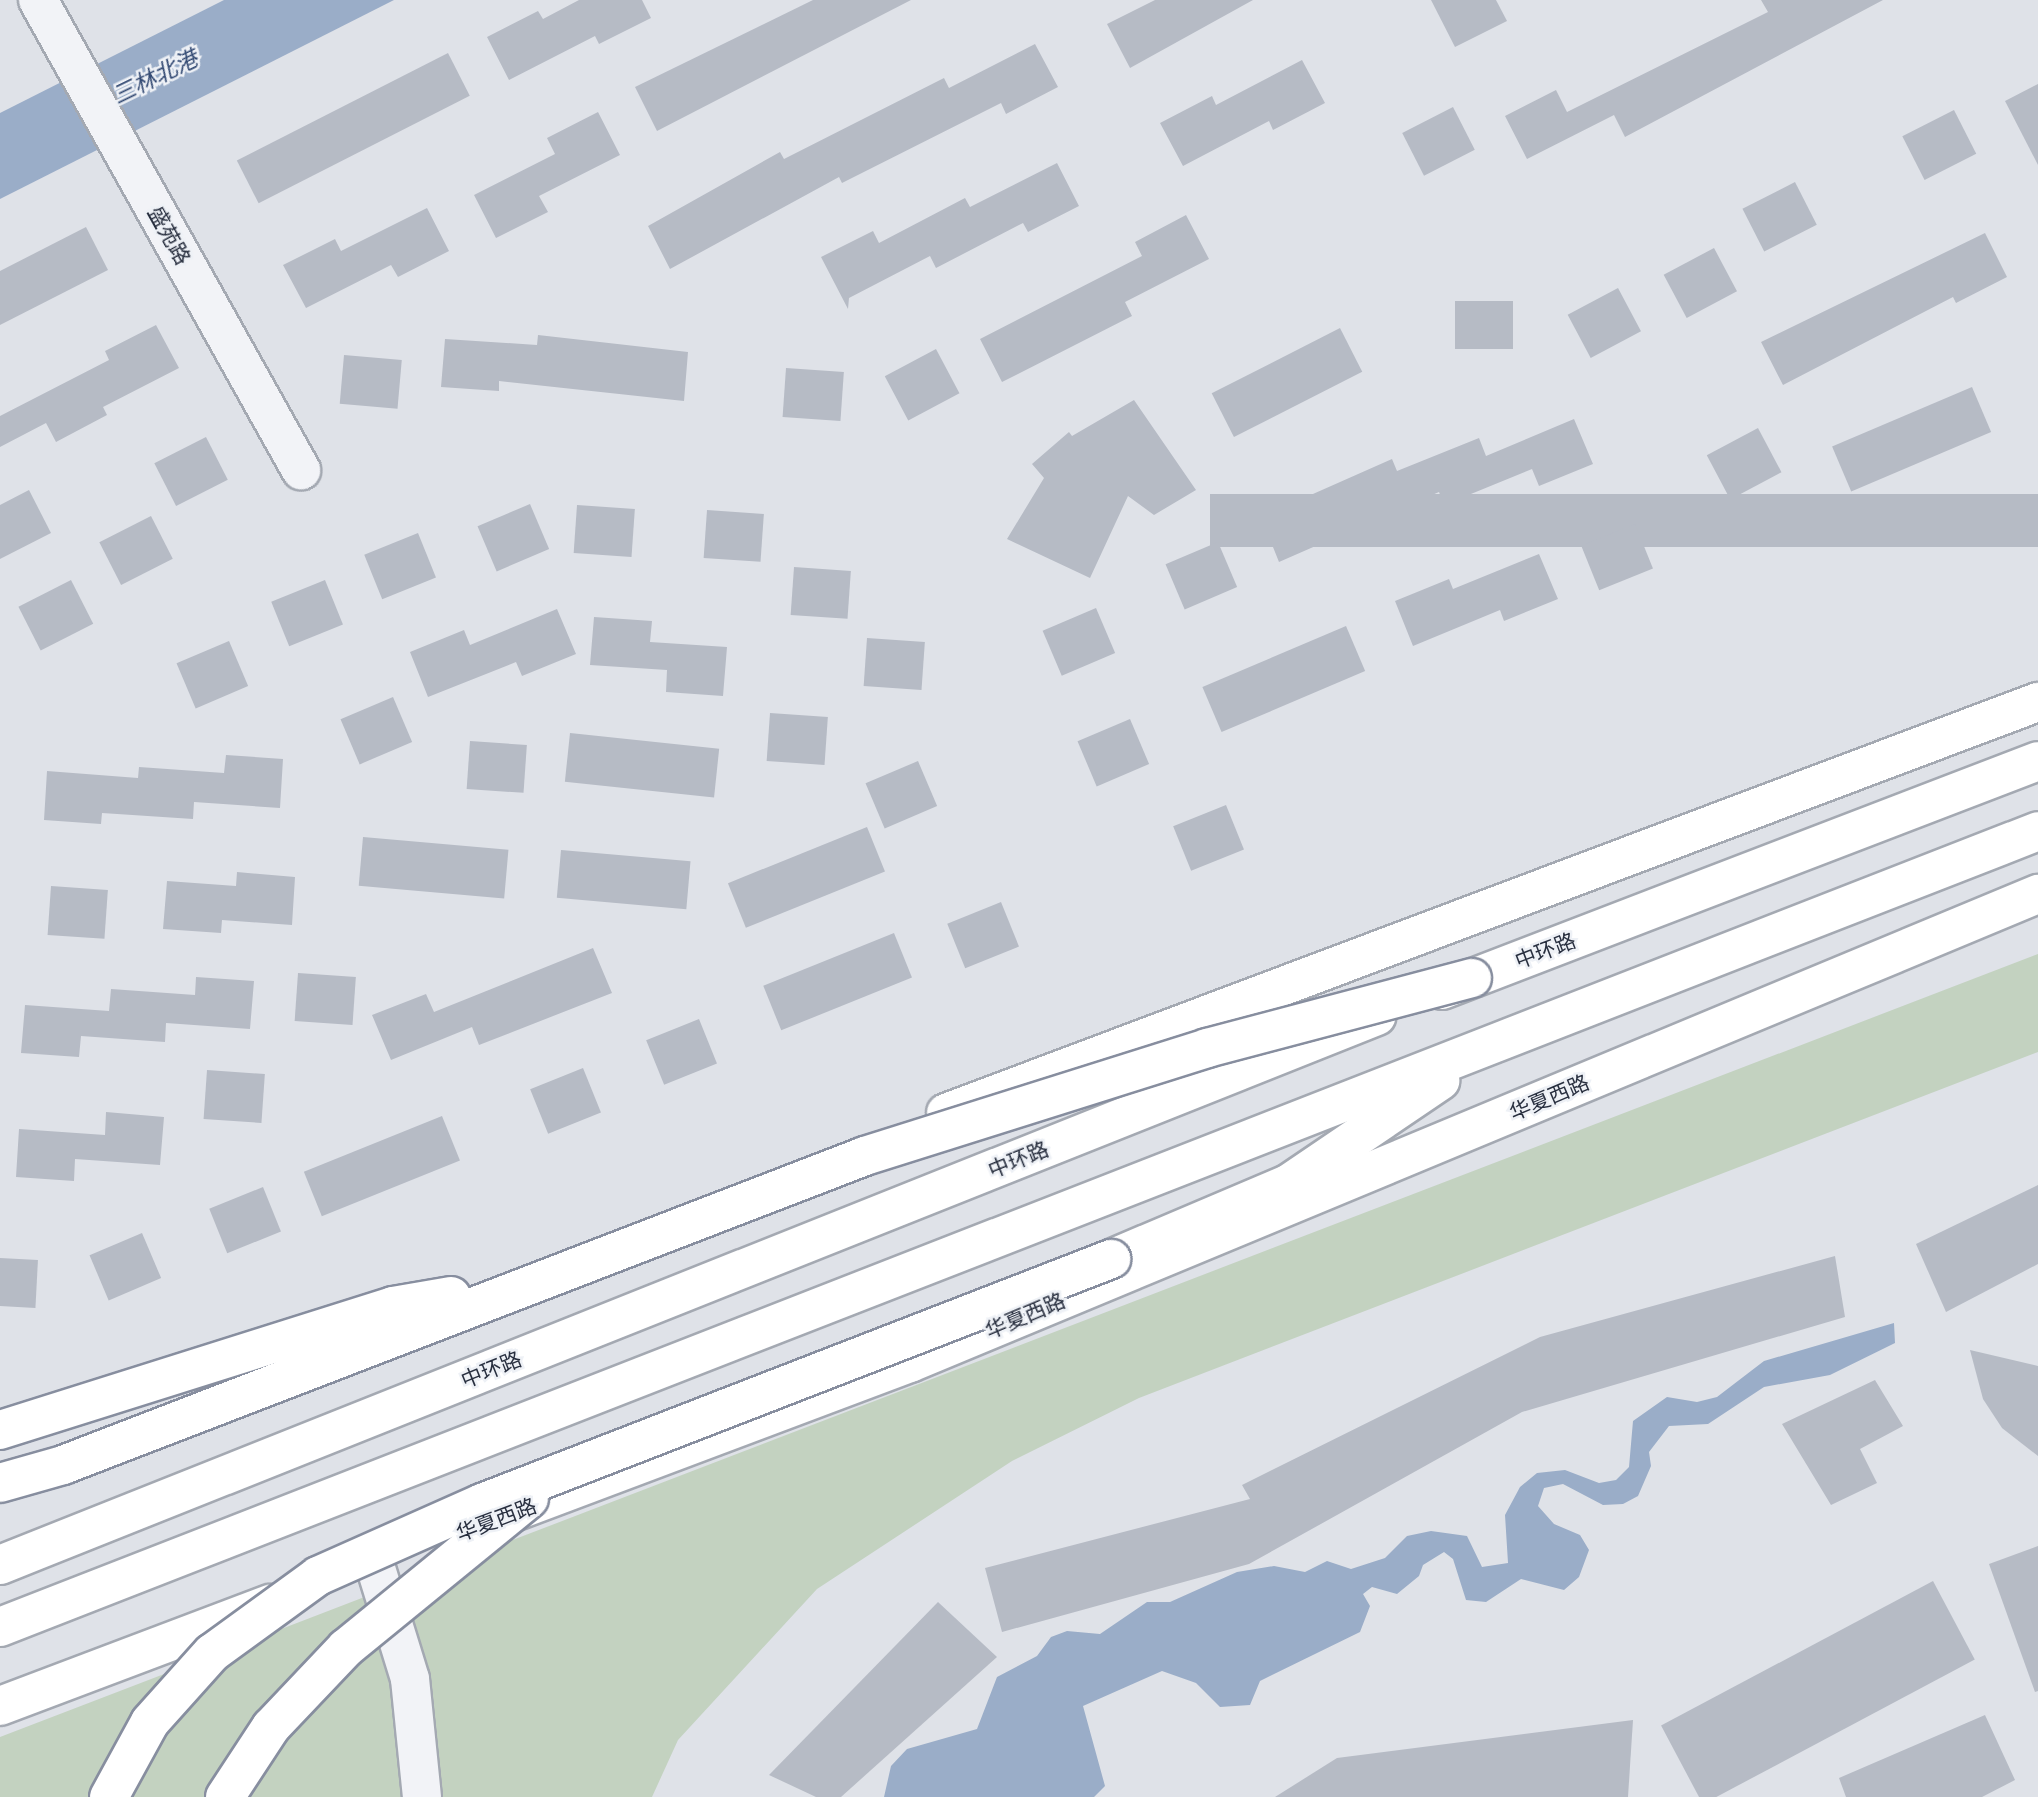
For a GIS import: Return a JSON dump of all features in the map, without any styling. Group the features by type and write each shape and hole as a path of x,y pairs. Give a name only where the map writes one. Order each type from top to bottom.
{"main road":[{"path":"0,1483 936,1117 2038,702"},
{"name":"中环路","path":"0,1565 1472,978 2038,761"},
{"path":"0,1627 2038,831"},
{"name":"华夏西路","path":"0,1706 910,1363 2038,894"},
{"path":"0,1483 62,1465 866,1156 1207,1048 1472,978"},
{"path":"109,1797 150,1722 212,1653 317,1576 567,1471 1111,1259 1287,1184 1499,1041"},
{"path":"0,1430 393,1306 536,1282"},
{"path":"225,1797 271,1727 346,1648 443,1563 567,1471"}],"street":[{"name":"盛苑路","path":"38,0 301,470"},
{"path":"375,1565 410,1679 422,1797"}],"green space":[{"path":"2038,954 2038,1052 1139,1398 1012,1461 817,1589 678,1740 652,1797 0,1797 0,1737"}],"water":[{"name":"三林北港","path":"224,0 394,0 0,199 0,113"},
{"path":"1894,1323 1895,1343 1830,1375 1764,1387 1708,1424 1669,1426 1649,1452 1651,1466 1638,1496 1623,1504 1603,1505 1563,1484 1544,1488 1538,1506 1554,1524 1580,1535 1589,1550 1579,1577 1564,1590 1521,1579 1486,1602 1466,1600 1453,1559 1444,1552 1423,1565 1419,1576 1397,1594 1372,1587 1363,1594 1370,1606 1360,1632 1260,1681 1250,1705 1220,1707 1196,1683 1162,1671 1083,1706 1105,1786 1094,1797 884,1797 891,1766 907,1749 977,1729 997,1677 1037,1656 1051,1637 1067,1631 1100,1634 1147,1602 1170,1602 1237,1572 1274,1566 1305,1572 1327,1561 1351,1569 1385,1558 1407,1536 1431,1531 1467,1536 1482,1567 1508,1563 1505,1515 1520,1487 1537,1473 1565,1470 1599,1483 1616,1480 1629,1467 1633,1421 1667,1397 1697,1402 1717,1397 1764,1361"}],"building":[{"path":"579,0 642,0 651,18 599,44 595,36 509,80 487,37 538,11 543,19"},
{"path":"813,0 911,0 657,131 635,87"},
{"path":"1155,0 1253,0 1130,68 1107,24"},
{"path":"1431,0 1496,0 1507,21 1455,47"},
{"path":"1761,0 1883,0 1625,137 1614,115 1527,159 1505,116 1556,90 1567,112 1768,12"},
{"path":"1035,44 1058,87 1006,114 1001,103 842,183 839,177 670,269 648,226 780,152 784,159 944,78 949,88"},
{"path":"448,53 470,96 259,203 237,161"},
{"path":"1302,60 1325,103 1273,130 1269,121 1183,166 1160,123 1212,96 1216,105"},
{"path":"2038,84 2038,165 2005,101"},
{"path":"1453,107 1475,150 1424,176 1402,133"},
{"path":"1954,110 1976,154 1925,180 1902,136"},
{"path":"598,112 620,155 539,196 548,212 496,238 474,195 555,154 547,138"},
{"path":"1057,163 1079,206 1028,232 1023,223 936,268 930,256 849,298 848,309 821,257 873,231 879,243 965,198 970,207"},
{"path":"1795,182 1817,225 1764,252 1742,209"},
{"path":"427,208 449,251 398,277 391,265 306,308 283,265 335,239 341,251"},
{"path":"1186,215 1209,259 1125,302 1132,316 1002,382 980,339 1142,256 1135,242"},
{"path":"86,227 108,270 0,325 0,271"},
{"path":"1985,233 2007,277 1956,303 1953,297 1783,385 1761,342"},
{"path":"1714,248 1737,291 1687,318 1664,275"},
{"path":"1618,288 1641,331 1591,358 1568,315"},
{"path":"1455,301 1513,301 1513,349 1455,349"},
{"path":"156,325 179,368 103,407 107,415 56,442 46,423 0,447 0,416 109,360 105,351"},
{"path":"1340,328 1362,372 1234,437 1212,393"},
{"path":"538,335 688,352 684,401 499,381 499,391 441,387 445,339 537,345"},
{"path":"936,349 959,393 908,420 885,376"},
{"path":"344,355 402,360 398,409 340,404"},
{"path":"786,368 844,372 840,421 783,417"},
{"path":"1972,387 1991,432 1851,491 1832,446"},
{"path":"1134,400 1196,490 1154,515 1128,496 1090,578 1007,539 1044,478 1032,464 1069,432 1072,436"},
{"path":"1574,419 1593,464 1539,486 1532,469 1444,505 1439,492 1279,562 1261,517 1392,459 1397,471 1479,438 1486,456"},
{"path":"1758,428 1781,472 1730,499 1707,455"},
{"path":"206,437 228,480 176,506 154,463"},
{"path":"29,490 51,533 0,559 0,505"},
{"path":"1210,494 2038,494 2038,547 1210,547"},
{"path":"530,504 549,549 497,571 478,526"},
{"path":"577,505 635,509 632,557 574,553"},
{"path":"707,510 764,514 761,562 704,558"},
{"path":"151,516 173,559 121,585 99,542"},
{"path":"1635,524 1653,569 1599,590 1581,546"},
{"path":"418,533 436,578 382,599 364,555"},
{"path":"1218,542 1237,587 1185,609 1166,564"},
{"path":"1539,554 1558,599 1504,621 1500,610 1413,646 1395,601 1449,579 1453,589"},
{"path":"794,567 851,571 848,619 791,615"},
{"path":"71,580 93,624 41,650 18,607"},
{"path":"325,580 343,625 289,646 271,602"},
{"path":"1096,608 1115,653 1062,676 1043,631"},
{"path":"557,609 576,654 522,676 516,662 428,697 410,652 464,630 470,645"},
{"path":"594,617 652,621 650,642 727,647 723,696 666,692 667,670 590,665"},
{"path":"1346,626 1365,671 1222,732 1202,687"},
{"path":"867,638 925,642 922,690 864,686"},
{"path":"229,641 248,686 196,708 177,663"},
{"path":"393,697 412,742 360,764 341,719"},
{"path":"770,713 828,717 825,765 767,761"},
{"path":"1130,719 1149,764 1097,786 1078,741"},
{"path":"570,733 719,749 714,797 565,782"},
{"path":"470,741 527,745 524,793 467,789"},
{"path":"226,755 283,759 280,808 194,802 193,819 102,813 101,824 44,820 47,771 138,778 139,767 224,773"},
{"path":"918,761 937,806 885,828 866,783"},
{"path":"1226,805 1244,850 1191,871 1173,826"},
{"path":"867,827 885,872 746,928 728,883"},
{"path":"363,837 508,850 504,899 359,886"},
{"path":"561,850 691,861 686,909 557,898"},
{"path":"237,872 295,877 292,925 222,920 221,933 163,929 167,881 236,886"},
{"path":"51,886 108,890 104,939 48,935"},
{"path":"1001,902 1019,947 965,968 947,924"},
{"path":"894,933 912,978 781,1030 763,986"},
{"path":"593,948 612,993 479,1045 472,1027 391,1060 372,1015 426,994 434,1012"},
{"path":"298,973 356,977 353,1025 295,1021"},
{"path":"196,977 254,981 250,1029 166,1023 165,1042 81,1036 79,1057 21,1053 25,1005 109,1011 111,989 195,995"},
{"path":"699,1019 717,1064 664,1085 646,1040"},
{"path":"583,1068 601,1113 548,1134 530,1089"},
{"path":"207,1070 265,1074 261,1123 204,1119"},
{"path":"106,1112 164,1117 160,1165 75,1159 74,1181 16,1177 19,1129 105,1135"},
{"path":"442,1116 460,1161 322,1216 304,1172"},
{"path":"2038,1185 2038,1264 1946,1312 1916,1244"},
{"path":"263,1187 281,1232 227,1253 209,1209"},
{"path":"142,1233 161,1278 109,1300 90,1255"},
{"path":"1835,1256 1845,1317 1522,1412 1249,1564 1002,1632 985,1568 1250,1499 1242,1485 1540,1337"},
{"path":"0,1258 38,1260 35,1308 0,1306"},
{"path":"1970,1350 2038,1366 2038,1456 2002,1428 1983,1399"},
{"path":"1875,1380 1903,1426 1860,1449 1877,1483 1831,1505 1782,1424"},
{"path":"2038,1546 2038,1691 2035,1692 1989,1564"},
{"path":"1933,1581 1975,1660 1716,1797 1699,1797 1661,1726"},
{"path":"938,1602 997,1657 841,1797 816,1797 769,1775"},
{"path":"1985,1715 2015,1780 1982,1797 1846,1797 1839,1778"},
{"path":"1633,1720 1628,1797 1275,1797 1337,1758"}]}
